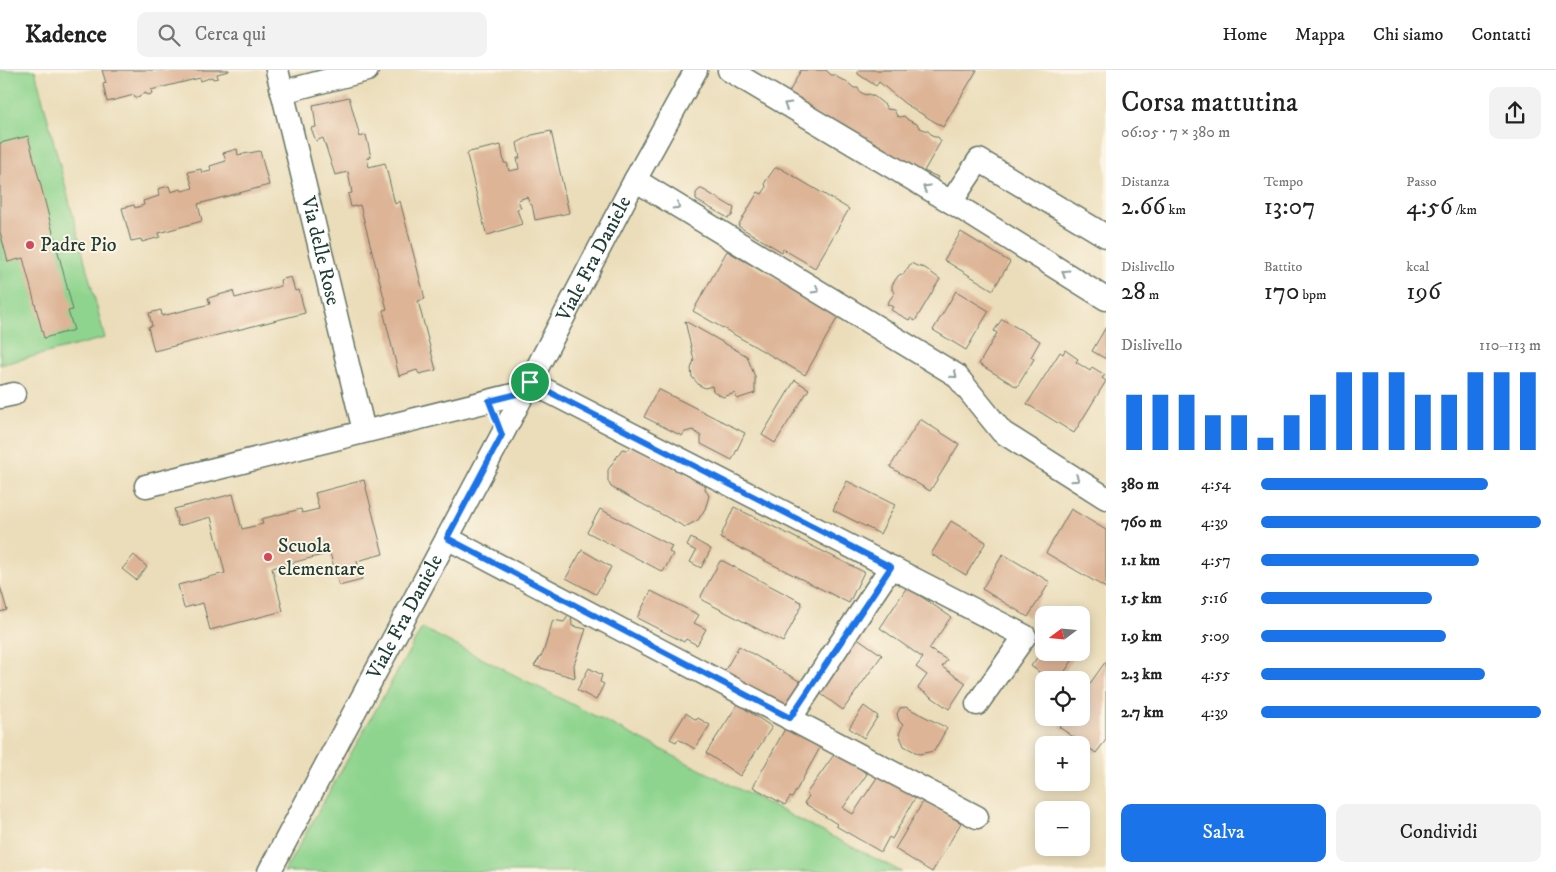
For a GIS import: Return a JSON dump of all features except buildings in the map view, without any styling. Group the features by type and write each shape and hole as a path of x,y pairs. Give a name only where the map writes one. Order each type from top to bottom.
{"street":[{"name":"Via delle Rose","path":"277,70 364,431"},
{"path":"282,92 367,70"},
{"name":"Viale Fra Daniele","path":"269,872 502,435 635,180 696,70"},
{"path":"729,70 951,202 1106,299"},
{"path":"951,202 980,160 1106,236"},
{"path":"635,180 956,374 1002,432 1106,498"},
{"path":"146,486 325,433 364,431 489,401 523,395 891,567 1025,636 977,704"},
{"path":"489,401 502,435"},
{"path":"447,538 977,817"},
{"path":"790,718 891,567"}],"green space":[{"path":"0,70 35,70 105,338 0,365"},
{"path":"422,628 902,872 284,872"}],"place":[{"name":"Padre Pio","path":"30,245"},
{"name":"Scuola elementare","path":"268,557"}],"route":[{"path":"530,382 891,567 790,718 447,538 502,435 489,401 525,392 530,382"}]}
